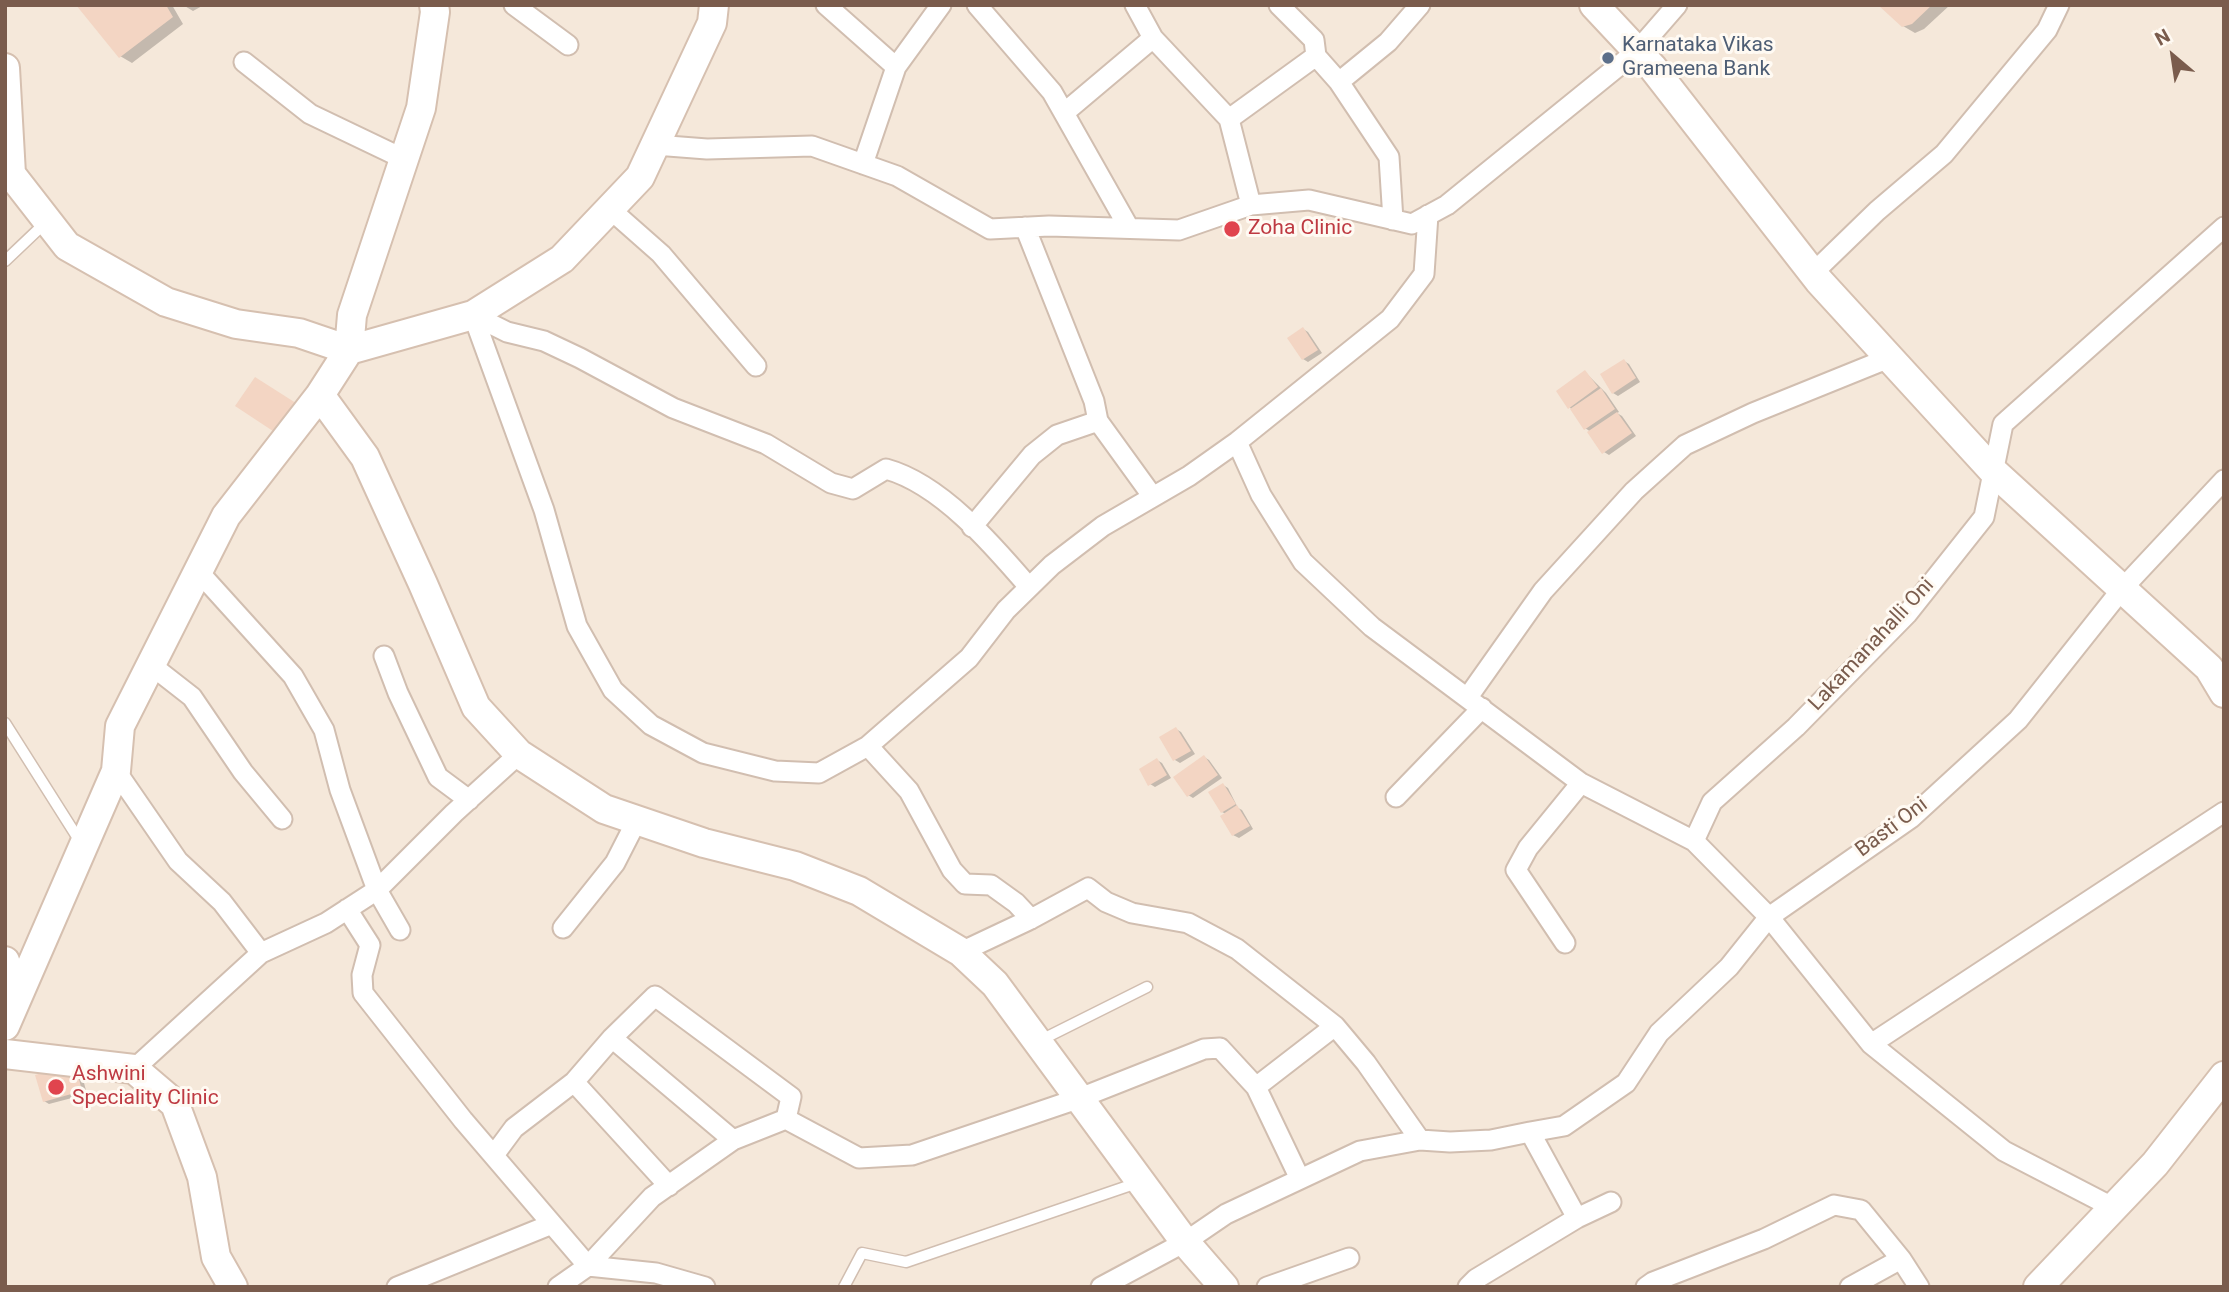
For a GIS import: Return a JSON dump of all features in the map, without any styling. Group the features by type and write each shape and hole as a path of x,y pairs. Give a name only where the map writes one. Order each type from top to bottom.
{"street":[{"path":"514,5 568,45"},
{"path":"5,68 8,173 67,246 166,302 236,324 299,333 349,350 473,315 562,259 640,177 712,23 714,5"},
{"path":"826,5 896,67"},
{"path":"863,164 896,67 941,5"},
{"path":"976,5 1052,92 1129,228"},
{"path":"1135,5 1153,38 1229,119 1251,205"},
{"path":"1279,5 1314,40 1316,57 1339,82 1389,156 1393,219"},
{"path":"1339,82 1388,42 1420,5"},
{"path":"1594,5 1653,68 1813,273 1889,358 1994,472 2209,668 2224,693"},
{"path":"655,145 707,149 812,146 897,176 990,229 1049,226 1179,230 1251,205 1309,200 1412,224 1447,205 1637,51 1677,5"},
{"path":"1813,273 1877,211 1944,154 2047,30 2059,5"},
{"path":"5,1026 116,771 120,726 198,571 226,516 320,395 349,350 352,315 421,108 431,8"},
{"path":"1064,113 1153,38"},
{"path":"1229,119 1316,57"},
{"path":"244,62 310,114 404,159"},
{"path":"610,209 661,254 755,366"},
{"path":"473,315 544,510 577,626 613,690 651,725 702,753 775,771 819,773 868,746 969,658 1006,610 1052,565 1103,526 1189,476 1237,442 1390,319 1424,274 1428,215"},
{"path":"1025,227 1094,401 1098,421 1153,497"},
{"name":"Lakamanahalli Oni","path":"1694,841 1712,802 1796,727 1907,614 1984,517 2003,424 2224,227"},
{"path":"473,315 507,332 544,341 673,408 766,444 831,483 853,489 886,469 906,474 944,501 997,550 1029,587"},
{"path":"1396,797 1475,703 1543,591 1634,491 1685,445 1753,412 1889,358"},
{"path":"320,395 365,457 476,707 519,754 604,809 704,843 795,866 859,891 961,952 995,984 1185,1242 1224,1287"},
{"path":"972,527 1032,456 1056,435 1098,421"},
{"path":"1237,442 1261,495 1303,562 1372,627 1581,783 1694,841 1769,917 1871,1044 2004,1151 2114,1208"},
{"name":"Basti Oni","path":"1101,1287 1185,1242 1226,1214 1360,1151 1420,1140 1491,1140 1564,1126 1626,1083 1660,1033 1729,967 1769,917 1911,818 2008,729 2122,589 2224,480"},
{"path":"198,571 293,676 324,730 340,790 377,890 400,930"},
{"path":"384,656 398,693 438,777 469,800"},
{"path":"151,665 192,697 243,772 282,819"},
{"path":"868,746 909,791 952,870 965,884 991,885 1016,903 1031,919"},
{"path":"134,1069 261,953 326,923 377,890 519,754"},
{"path":"116,771 178,861 222,902 261,953"},
{"path":"1565,943 1516,870 1528,848 1581,783"},
{"path":"1871,1044 2224,812"},
{"path":"563,928 615,863 637,820"},
{"path":"961,952 1088,888 1132,914 1188,923 1237,949 1335,1026 1366,1063 1420,1140"},
{"path":"347,909 370,945 362,975 363,993 463,1120 588,1266 656,1273 705,1287"},
{"path":"5,961 17,997"},
{"path":"494,1155 514,1128 574,1082 612,1038 655,996 791,1097 786,1119"},
{"path":"1256,1087 1335,1026"},
{"path":"612,1038 733,1140"},
{"path":"558,1287 588,1266 652,1197 733,1140 786,1119 859,1158 912,1155 1080,1098 1204,1049 1220,1048 1256,1087 1300,1179"},
{"path":"5,1054 134,1069 174,1104 202,1177 216,1257 233,1287"},
{"path":"2038,1287 2155,1164 2224,1076"},
{"path":"574,1082 669,1185"},
{"path":"1530,1132 1577,1218"},
{"path":"1468,1287 1476,1279 1577,1218 1611,1202"},
{"path":"1646,1287 1764,1239 1835,1205 1861,1210 1919,1287"},
{"path":"397,1287 552,1224"},
{"path":"1267,1287 1349,1258"},
{"path":"1850,1287 1900,1259"}],"lane":[{"path":"5,261 48,221"},
{"path":"5,723 83,847"},
{"path":"1039,1041 1147,987"},
{"path":"844,1287 862,1253 905,1262 1141,1182"}],"shaded area":[{"path":"5,5 2224,5 2224,1287 5,1287"}],"building":[{"path":"76,5 166,5 173,17 119,58"},
{"path":"1878,5 1932,5 1912,24 1902,27"},
{"path":"1303,327 1318,350 1302,360 1287,338"},
{"path":"1624,359 1636,378 1612,394 1600,374"},
{"path":"1585,370 1598,387 1568,409 1556,391"},
{"path":"255,377 299,405 279,435 235,406"},
{"path":"1601,388 1615,409 1584,430 1570,409"},
{"path":"1617,412 1632,433 1602,454 1587,432"},
{"path":"1176,727 1191,751 1173,761 1159,737"},
{"path":"1204,755 1218,775 1187,797 1173,777"},
{"path":"1157,758 1167,775 1148,786 1139,769"},
{"path":"1223,783 1236,804 1221,813 1208,792"},
{"path":"1237,805 1250,826 1232,836 1220,816"},
{"path":"75,1063 82,1091 43,1102 35,1075"}],"place":[{"name":"Karnataka Vikas Grameena Bank","path":"1608,58"},
{"name":"Zoha Clinic","path":"1232,229"},
{"name":"Ashwini Speciality Clinic","path":"56,1087"}]}
